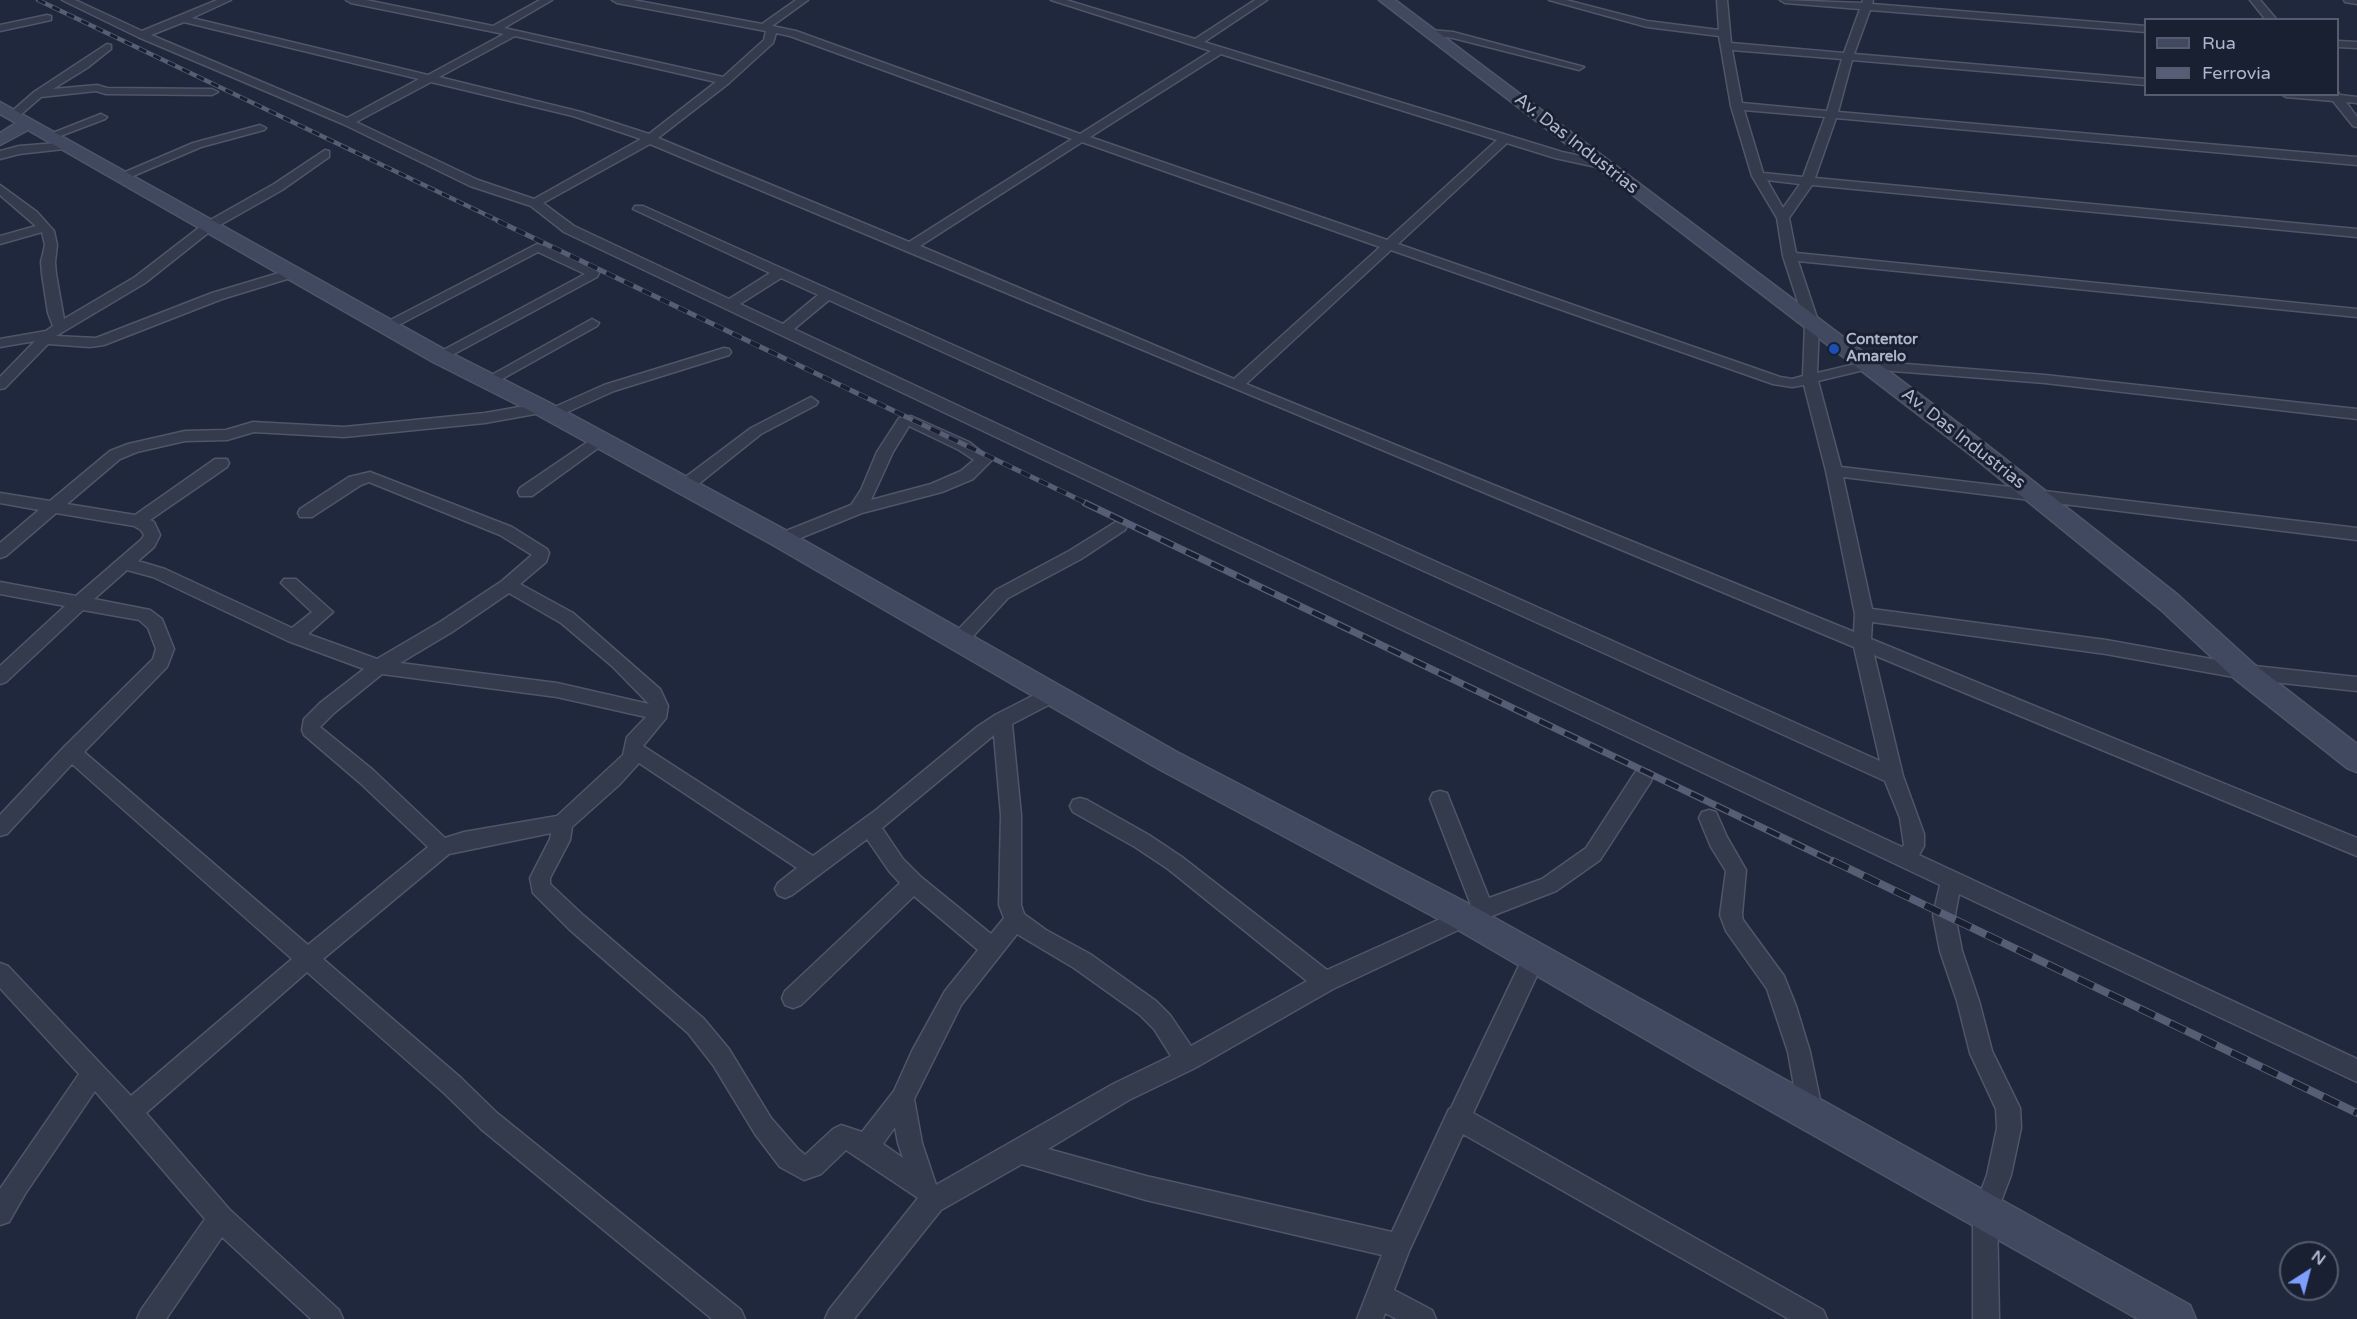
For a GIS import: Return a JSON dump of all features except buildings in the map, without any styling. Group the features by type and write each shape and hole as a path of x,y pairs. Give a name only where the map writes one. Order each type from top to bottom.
{"street":[{"path":"67,0 142,35 347,122 474,183 535,202 569,229 2357,1071"},
{"path":"142,35 226,0"},
{"path":"351,0 514,33 725,81"},
{"path":"494,29 547,0"},
{"path":"617,0 768,33 792,33 1081,138 1778,381 1792,382 1810,379 1868,365 2045,379 2357,414"},
{"path":"535,202 650,139 725,81 768,33 803,0"},
{"path":"1056,0 1574,159 1601,164"},
{"path":"1196,43 1262,0"},
{"name":"Av. Das Industrias","path":"1386,0 1868,365 2036,496 2169,602 2245,672 2357,760"},
{"path":"1554,0 1647,24 1726,40 1848,57 2144,82"},
{"path":"1722,0 1737,106 1758,176 1784,218 1790,256 1812,324 1810,379 1834,471 1864,614 1862,644 1893,776 1914,834 1914,846 1906,859"},
{"path":"1785,0 1867,3 2144,29"},
{"path":"2255,0 2270,18"},
{"path":"2349,0 2357,1"},
{"path":"1784,218 1808,181 1867,3"},
{"path":"0,28 47,18"},
{"path":"184,19 597,120 650,139 911,246 1236,385 2357,847"},
{"path":"347,122 514,33"},
{"path":"1430,33 1453,35 1579,67"},
{"path":"2339,44 2357,45"},
{"path":"38,94 91,77 108,47"},
{"path":"911,246 1220,50"},
{"path":"38,94 91,77 115,91 212,92"},
{"path":"0,155 19,150 32,125 38,94"},
{"path":"2319,96 2357,100"},
{"path":"2335,97 2357,124"},
{"path":"1737,106 2357,161"},
{"path":"0,140 32,125 101,117"},
{"path":"32,125 441,357 547,411 782,539 1178,765 1473,913 1534,958 2176,1319"},
{"path":"122,176 197,145 260,128"},
{"path":"1236,385 1506,138"},
{"path":"0,385 52,334 140,280 209,226 286,181 325,154"},
{"path":"1758,176 2357,233"},
{"path":"0,189 45,227 51,245 48,262 53,301 52,334"},
{"path":"639,209 1893,776"},
{"path":"0,240 45,227"},
{"path":"386,326 537,248 554,253 592,273 590,277 441,357"},
{"path":"1790,256 2357,314"},
{"path":"0,343 52,334 99,342 217,296 292,273"},
{"path":"730,304 780,273"},
{"path":"784,330 827,295"},
{"path":"488,381 592,323"},
{"path":"0,552 115,455 174,438 206,434 227,435 243,429 260,427 344,432 547,411 609,388 724,352"},
{"path":"685,486 756,431 811,402"},
{"path":"782,539 857,509 936,488 966,475 984,460 944,436 911,421 904,421 885,452 869,490 857,509"},
{"path":"526,492 600,440"},
{"path":"138,521 221,463"},
{"path":"1834,471 2357,534"},
{"path":"306,513 355,481 374,478 506,531 538,550 540,558 508,585 446,627 379,667 311,723 311,730 366,776 442,848"},
{"path":"0,498 138,521 148,526 152,535 148,543 79,603 0,677"},
{"path":"959,640 1002,594 1075,555 1119,526"},
{"path":"124,563 159,573 294,636 379,667 557,690 658,713"},
{"path":"290,583 324,612 294,636"},
{"path":"130,1112 308,958 442,848 464,841 562,823 624,768 632,758 634,742 657,718 659,706 653,694 618,660 567,618 508,585"},
{"path":"0,588 148,616 161,632 165,649 161,662 71,752 0,828"},
{"path":"1864,614 2106,647 2245,672 2357,684"},
{"path":"784,889 870,826 984,732 1002,720 1053,694"},
{"path":"1002,720 1011,815 1010,905 1015,920 1038,937 1082,961 1148,1008 1162,1022 1186,1060"},
{"path":"633,749 814,868"},
{"path":"71,752 308,958 489,1120 730,1319"},
{"path":"838,1319 927,1193 1021,1152 1121,1092 1186,1060 1325,982 1473,913 1549,885 1593,854 1643,777"},
{"path":"1440,799 1473,913"},
{"path":"1080,806 1142,841 1174,863 1325,982"},
{"path":"1709,818 1718,841 1736,870 1731,915 1734,924 1776,983 1785,1006 1799,1052 1811,1115"},
{"path":"562,823 560,840 540,878 540,887 576,922 696,1026 721,1058 763,1126 789,1158 804,1168 812,1165 841,1137 848,1138 866,1147 927,1193"},
{"path":"870,826 896,865 914,883 992,948"},
{"path":"1951,880 1944,915 1951,951 1968,1001 1981,1053 2008,1108 2009,1128 2001,1166 1985,1212 1986,1319"},
{"path":"793,998 914,883"},
{"path":"866,1147 902,1099 920,1059 953,998 1015,920"},
{"path":"1370,1319 1398,1246 1534,958"},
{"path":"0,973 130,1112 220,1218 330,1319"},
{"path":"0,1213 8,1183 94,1073"},
{"path":"902,1099 910,1143 927,1193"},
{"path":"1457,1117 1814,1319"},
{"path":"1021,1152 1146,1188 1398,1246"},
{"path":"150,1319 220,1218"},
{"path":"1378,1294 1423,1319"}],"railway":[{"path":"38,0 501,222"},
{"path":"498,221 1088,504"},
{"path":"1085,503 1836,863"},
{"path":"1833,861 2357,1113"}],"place":[{"name":"Contentor Amarelo","path":"1834,349"}]}
